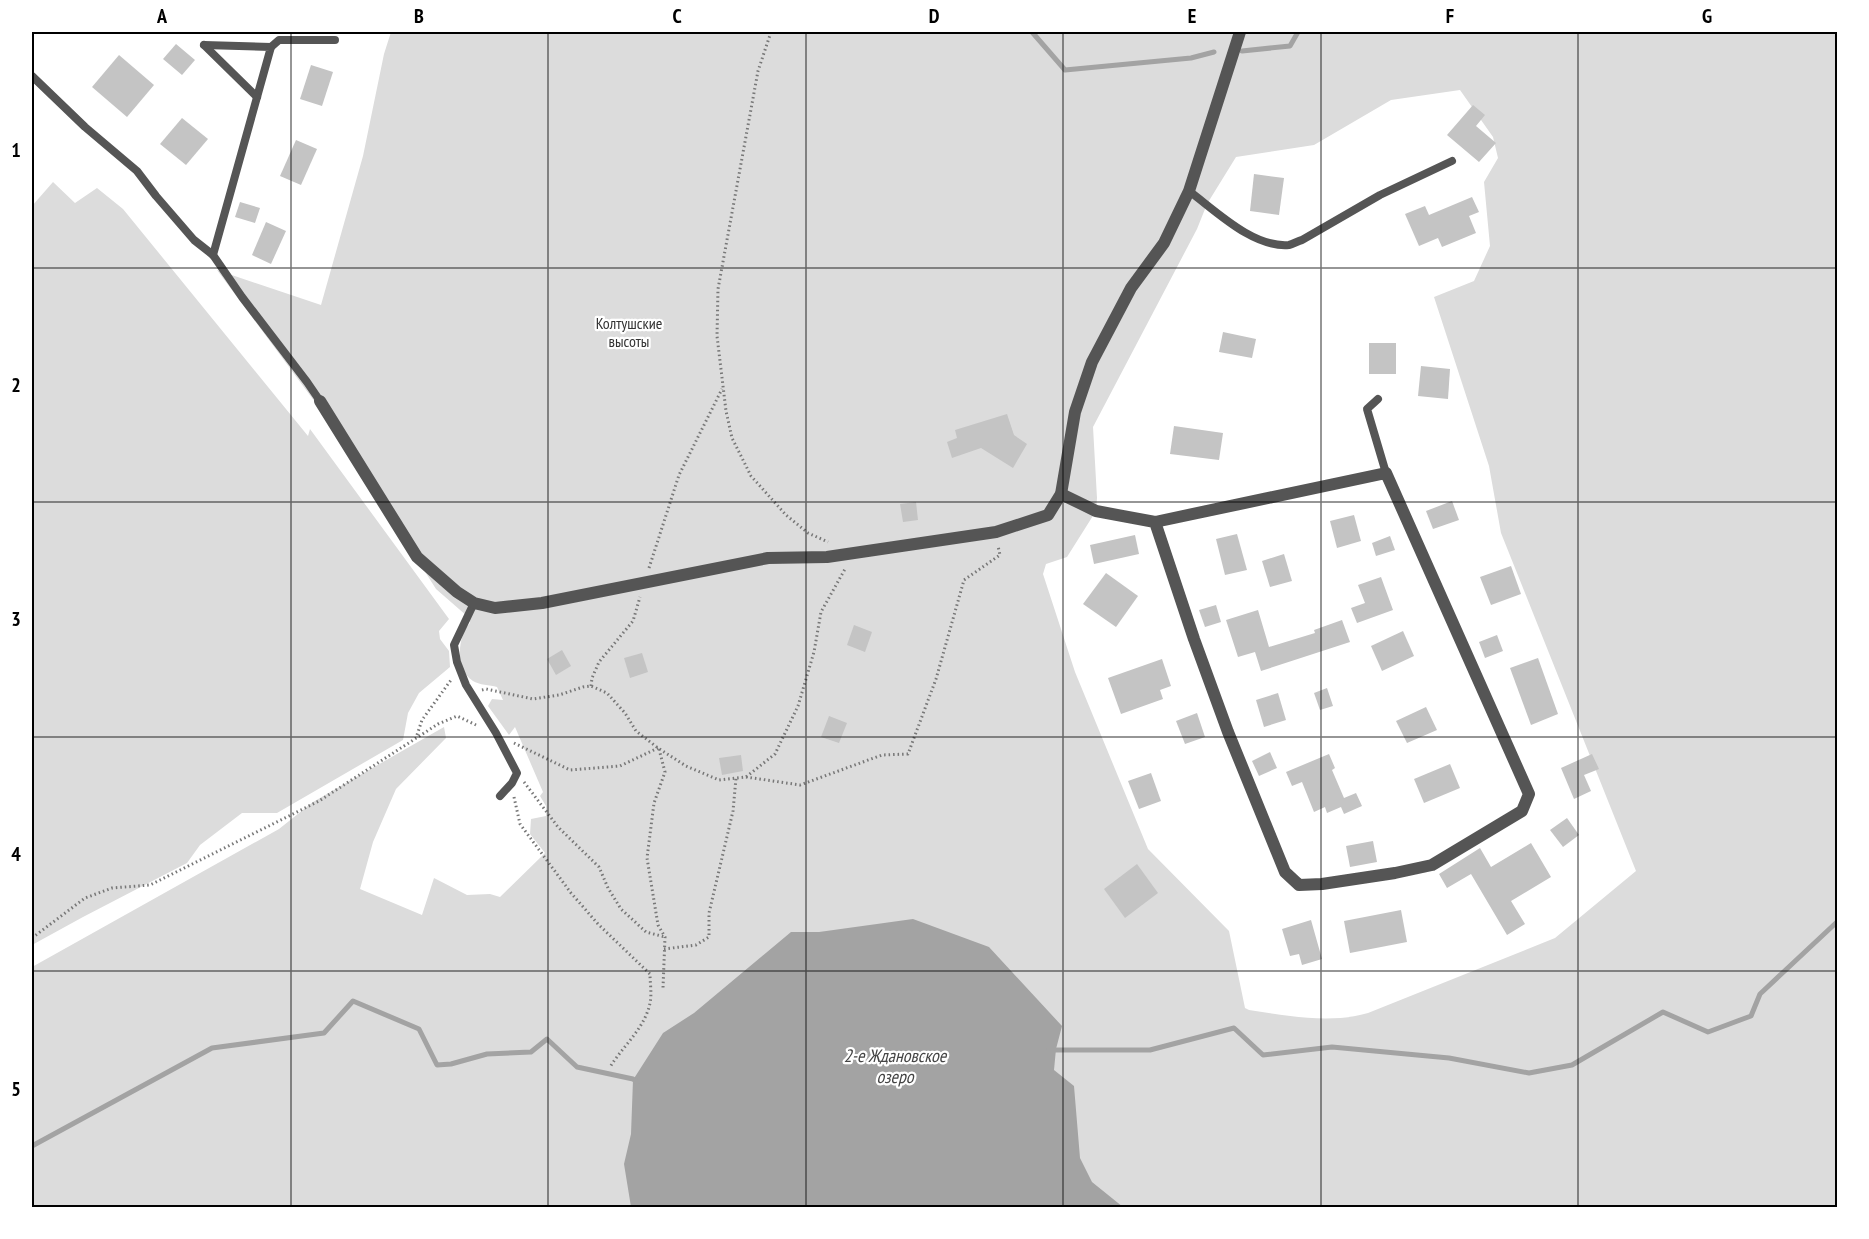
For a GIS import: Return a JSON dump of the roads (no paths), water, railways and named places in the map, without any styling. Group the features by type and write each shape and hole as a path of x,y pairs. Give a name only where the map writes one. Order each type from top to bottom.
{"street":[{"path":"320,401 417,557 457,592 474,603 495,608 542,603 768,558 827,557 996,532 1047,514 1061,494 1075,412 1092,362 1131,288 1164,243 1190,191 1240,32"},
{"path":"1061,494 1096,511 1155,522 1386,473 1529,795 1522,811 1432,865 1322,884 1299,885 1285,872 1228,732 1155,522"}],"lane":[{"path":"213,255 271,47 279,40 335,40"},
{"path":"257,97 204,45 271,47"},
{"path":"32,76 85,127 137,171 194,240 213,255 320,401"},
{"path":"1190,191 1250,236 1270,243 1290,245 1380,195 1452,161"},
{"path":"1378,399 1367,409 1386,473"},
{"path":"474,603 454,645 459,668 471,693 517,773 512,783 500,796"}],"water":[{"name":"2-е Ждановское озеро","path":"913,919 989,947 1062,1026 1054,1070 1074,1086 1080,1158 1092,1182 1123,1207 631,1207 624,1164 631,1134 633,1080 663,1033 694,1013 791,932 819,932"}],"waterway":[{"path":"1032,32 1065,70 1191,58 1214,52"},
{"path":"1242,51 1290,46 1298,32"},
{"path":"1049,1050 1150,1050 1234,1028 1263,1055 1332,1047 1449,1058 1529,1073 1572,1065 1663,1012 1708,1032 1751,1016 1760,994 1838,921"},
{"path":"32,1146 212,1048 324,1033 353,1001 419,1029 437,1065 451,1064 487,1054 531,1052 547,1039 577,1067 633,1079 637,1082"}],"park label":[{"name":"Колтушские высоты","path":"629,332"}]}
